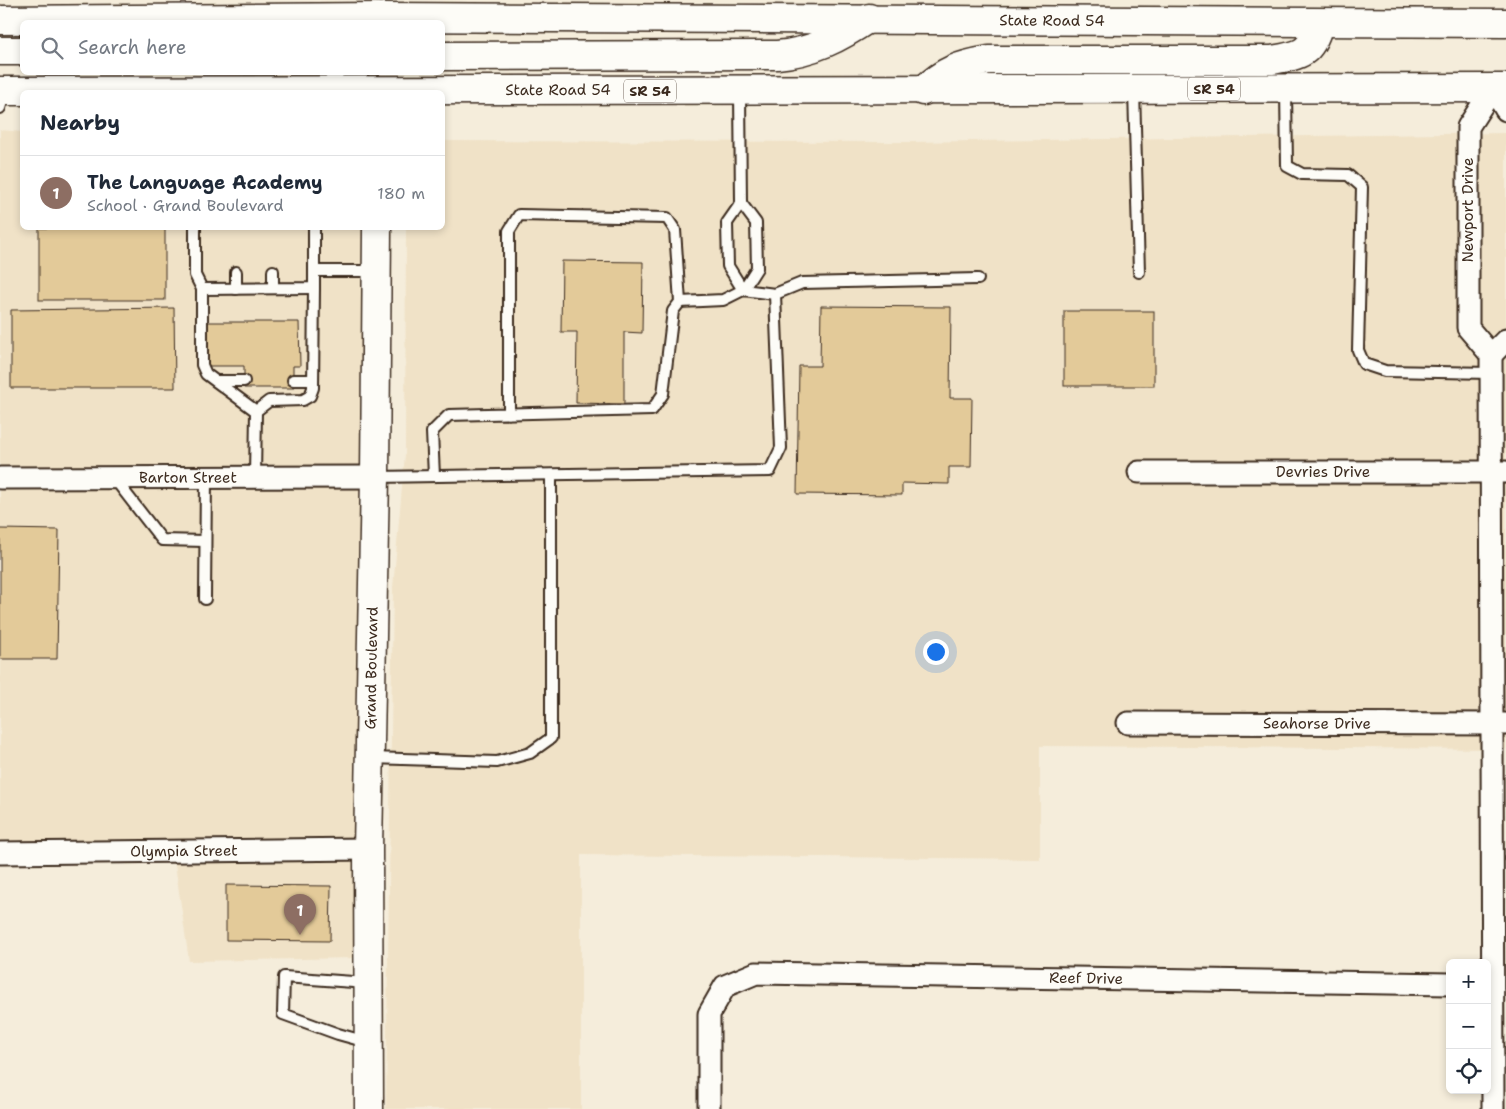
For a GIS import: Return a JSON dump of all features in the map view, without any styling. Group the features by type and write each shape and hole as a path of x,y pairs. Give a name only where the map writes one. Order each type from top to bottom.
{"main road":[{"name":"State Road 54","path":"0,20 382,20 576,13 1319,24 1506,23"},
{"path":"445,56 777,56 817,48 836,39 869,18"},
{"path":"923,90 937,77 953,69 988,60 1272,60 1305,51 1314,40 1319,24"},
{"path":"0,51 20,51"},
{"name":"State Road 54","path":"250,90 377,85 740,90 1503,89"},
{"name":"State Road 54","path":"2,96 20,96"},
{"name":"Grand Boulevard","path":"369,1109 368,849 375,477 376,230"}],"street":[{"name":"Newport Drive","path":"1499,356 1468,328 1468,126 1503,89"},
{"path":"1493,1109 1498,724 1499,356"},
{"name":"Devries Drive","path":"1139,472 1498,472"},
{"name":"Barton Street","path":"0,478 375,477"},
{"name":"Seahorse Drive","path":"1128,723 1498,724"},
{"name":"Olympia Street","path":"0,853 368,849"},
{"name":"Reef Drive","path":"709,1109 709,1014 726,986 756,973 1446,984"}],"lane":[{"path":"1286,89 1287,166 1302,174 1348,175 1362,187 1358,350 1364,364 1384,371 1499,356"},
{"path":"680,302 723,300 743,290 757,268 756,223 741,203 740,90"},
{"path":"1134,90 1139,272"},
{"path":"741,203 727,222 728,266 743,290"},
{"path":"434,476 432,432 449,415 509,414 652,410 663,394 673,311 680,302 675,230 667,218 519,215 508,231 509,414"},
{"path":"195,230 195,275 202,288 202,365 206,374 256,411"},
{"path":"256,411 269,402 303,400 310,396 313,380 314,230"},
{"path":"273,271 273,288"},
{"path":"314,271 376,271"},
{"path":"236,272 236,288"},
{"path":"743,290 775,294 802,283 978,279"},
{"path":"202,288 314,288"},
{"path":"375,477 770,471 781,448 775,294"},
{"path":"293,380 313,380"},
{"path":"216,381 244,381"},
{"path":"255,477 256,411"},
{"path":"370,758 496,762 530,753 550,738 550,475"},
{"path":"205,599 206,477"},
{"path":"114,478 162,540 205,541"},
{"path":"368,983 284,977 283,1014 338,1034 369,1042"}],"shaded area":[{"path":"0,130 20,132 20,230 363,230 355,958 189,961 174,857 0,847"},
{"path":"1506,133 1506,749 1040,746 1040,859 581,855 581,1109 386,1109 393,588 405,454 406,230 445,230 445,141 910,142"}],"building":[{"path":"39,230 165,230 165,300 39,300"},
{"path":"562,261 643,262 642,333 624,332 624,404 576,403 577,332 561,332"},
{"path":"821,306 951,307 950,398 972,398 971,467 949,467 949,484 902,483 902,495 797,494 799,366 820,366"},
{"path":"174,308 175,388 11,388 11,310"},
{"path":"1064,311 1154,311 1154,386 1064,386"},
{"path":"207,322 299,322 300,366 293,366 293,388 244,388 244,366 207,366"},
{"path":"0,529 59,530 57,659 0,659"},
{"path":"226,885 331,886 330,941 226,940"}],"place":[{"name":"The Language Academy","path":"300,935"}]}
